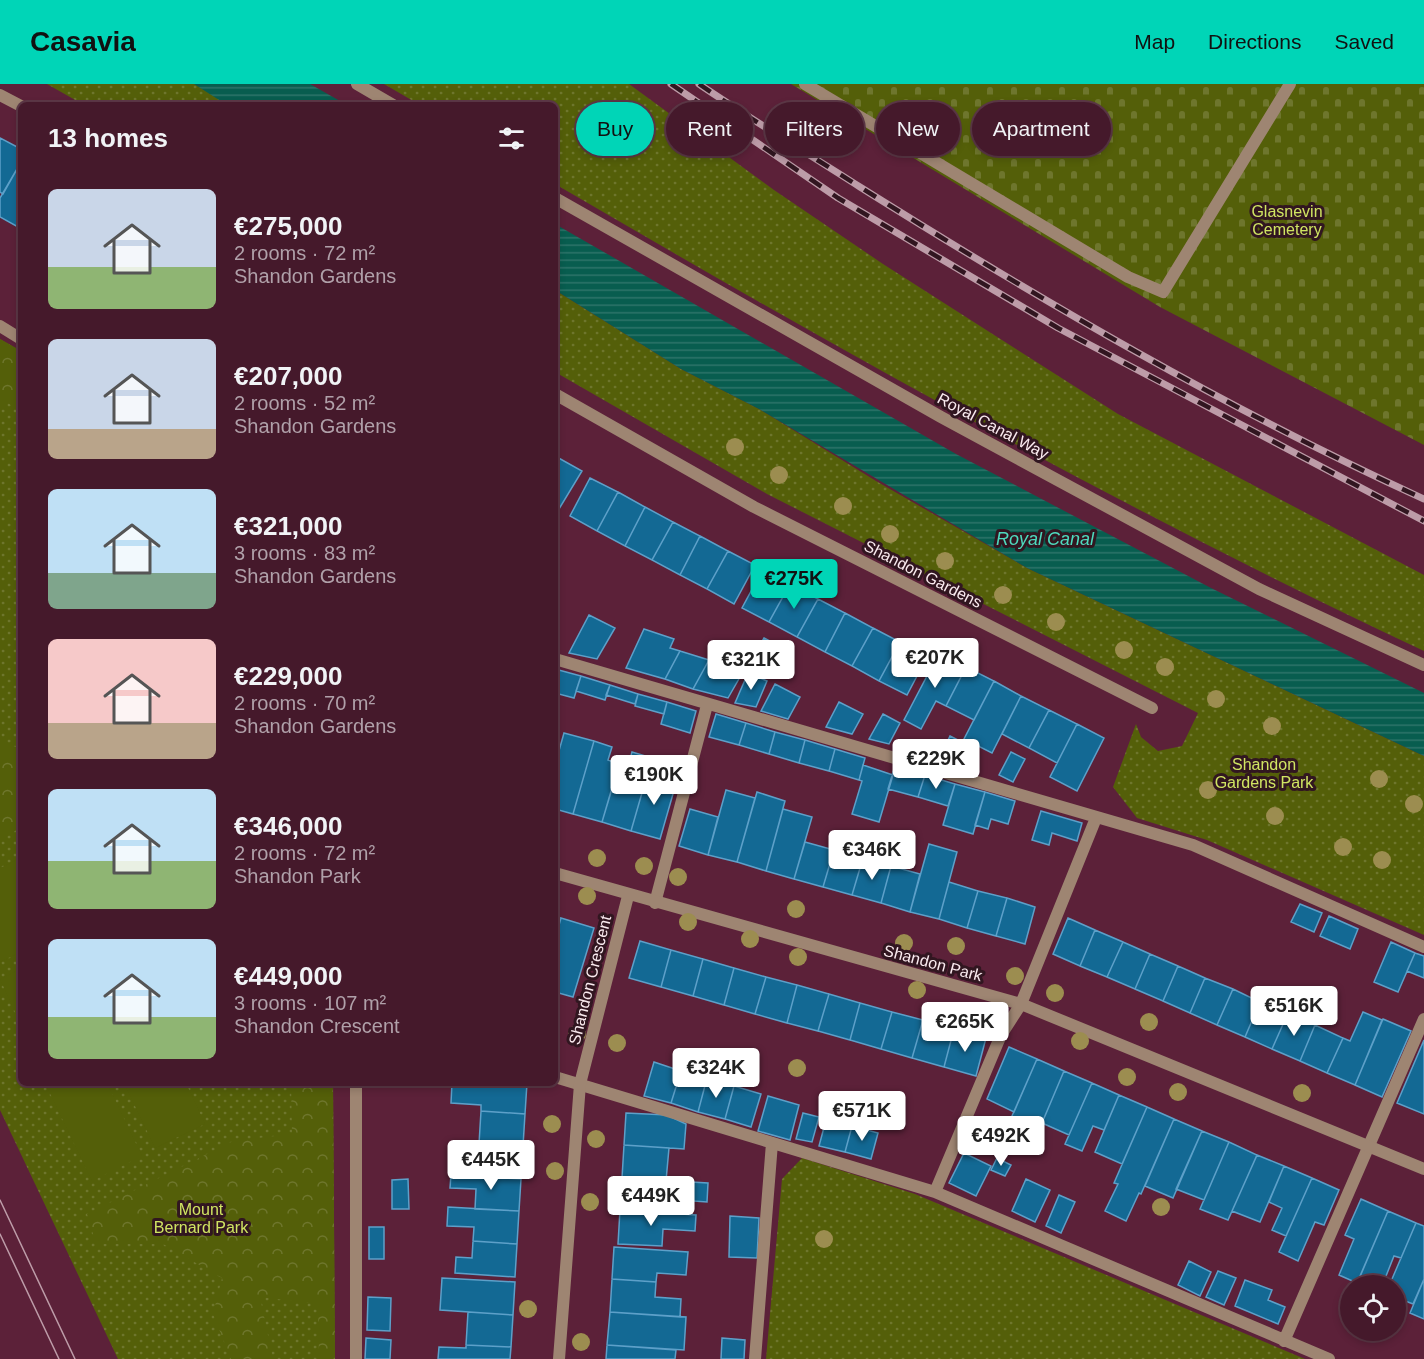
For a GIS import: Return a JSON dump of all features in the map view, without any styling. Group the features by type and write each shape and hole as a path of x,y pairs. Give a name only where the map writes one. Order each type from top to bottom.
{"street":[{"path":"357,84 388,102"},
{"path":"805,84 1098,260 1128,277 1163,292 1290,84"},
{"path":"0,95 18,104"},
{"name":"Royal Canal Way","path":"558,200 940,417 1259,589 1424,665"},
{"path":"0,327 18,337"},
{"name":"Shandon Gardens","path":"558,396 754,507 1152,708"},
{"path":"558,660 1192,845 1424,947"},
{"path":"655,903 707,705"},
{"path":"935,1192 1001,1035 1022,1004 1096,818"},
{"name":"Shandon Park","path":"558,874 628,896 1022,1004 1424,1169"},
{"name":"Shandon Crescent","path":"559,1359 580,1084 628,896"},
{"path":"1284,1341 1424,1019"},
{"path":"558,1078 935,1192 1329,1359"},
{"path":"356,1086 356,1359"},
{"path":"755,1359 772,1143"}],"green space":[{"path":"47,84 195,84 223,102 79,102"},
{"path":"384,84 629,84 654,102 576,102 576,156 654,156 654,102 666,111 666,156 727,156 883,264 1118,414 1424,575 1424,651 1202,542 984,427 876,368 558,186 558,102 415,102"},
{"name":"Glasnevin Cemetery","path":"791,84 1424,84 1424,445 1160,307 910,156 960,156 960,102 876,102 876,135 864,128 864,102 821,102"},
{"name":"Shandon Gardens Park","path":"558,292 681,369 759,409 876,481 1027,568 1424,756 1424,935 1207,840 1137,818 1113,787 1136,724 1141,737 1158,751 1182,746 1198,713 767,494 558,374"},
{"name":"Mount Bernard Park","path":"0,339 18,349 18,1086 333,1086 335,1359 118,1359 0,1110"},
{"path":"0,339 18,349 18,410 8,403 0,405"},
{"path":"0,743 18,747 18,829 0,841"},
{"path":"18,859 18,953 0,962 0,868"},
{"path":"18,970 18,1018 0,979"},
{"path":"46,1086 108,1086 142,1156 92,1181"},
{"path":"125,1086 187,1086 205,1124 155,1148"},
{"path":"291,1086 333,1086 335,1359 319,1359 318,1304 260,1297 273,1359 231,1359 213,1314 222,1278 163,1244 96,1244 87,1214 233,1141 292,1134"},
{"path":"802,1158 915,1194 1305,1359 766,1359 782,1179"}],"water":[{"path":"194,84 310,84 342,102 222,102"},
{"name":"Royal Canal","path":"558,226 956,454 1211,588 1424,693 1424,756 1027,568 759,409 681,369 558,292"}],"building":[{"path":"0,138 18,147 18,167 3,194 0,192"},
{"path":"18,167 18,227 0,217 0,198"},
{"path":"558,458 582,471 558,508"},
{"path":"590,478 618,492 597,531 570,516"},
{"path":"618,492 645,507 625,546 597,531"},
{"path":"645,507 673,522 652,560 625,546"},
{"path":"673,522 700,536 680,575 652,560"},
{"path":"700,536 728,551 707,589 680,575"},
{"path":"728,551 755,565 734,604 707,589"},
{"path":"763,569 790,584 769,622 742,608"},
{"path":"790,584 818,599 797,637 769,622"},
{"path":"818,599 845,613 825,652 797,637"},
{"path":"845,613 873,628 852,666 825,652"},
{"path":"589,615 615,628 597,659 569,653"},
{"path":"873,628 900,642 879,681 852,666"},
{"path":"644,629 674,639 670,648 680,651 665,679 626,668"},
{"path":"764,638 787,650 775,672 752,659"},
{"path":"900,642 927,657 907,695 879,681"},
{"path":"680,651 709,660 693,689 665,679"},
{"path":"939,653 966,667 946,706 936,701 921,729 904,720"},
{"path":"709,660 740,677 728,698 693,689"},
{"path":"966,667 994,681 974,720 946,706"},
{"path":"558,670 581,676 574,698 558,694"},
{"path":"748,673 767,681 756,707 735,703"},
{"path":"581,676 610,685 605,700 576,691"},
{"path":"994,681 1021,696 992,753 964,739"},
{"path":"775,684 800,697 788,719 761,711"},
{"path":"610,685 638,694 635,704 606,695"},
{"path":"638,694 667,702 664,714 635,706"},
{"path":"1021,696 1049,710 1029,748 1002,734"},
{"path":"667,702 696,711 690,733 661,724"},
{"path":"839,702 863,714 852,734 826,727"},
{"path":"1049,710 1077,724 1057,763 1029,748"},
{"path":"716,714 746,723 739,745 709,737"},
{"path":"883,714 900,723 889,744 869,739"},
{"path":"746,723 775,732 769,754 739,745"},
{"path":"1077,724 1104,738 1077,791 1050,777"},
{"path":"775,732 805,740 799,763 769,754"},
{"path":"564,733 594,741 573,814 558,810 558,754"},
{"path":"950,736 966,744 958,762 940,757"},
{"path":"805,740 835,749 829,771 799,763"},
{"path":"594,741 612,747 608,760 619,764 602,822 573,814"},
{"path":"835,749 865,758 859,780 829,771"},
{"path":"632,752 652,758 631,831 602,822 614,782 623,785"},
{"path":"1011,752 1025,759 1013,782 999,775"},
{"path":"863,765 893,775 879,822 852,814 862,781 859,780"},
{"path":"895,766 925,775 918,797 888,789"},
{"path":"648,772 677,780 660,839 631,831"},
{"path":"925,775 955,784 948,806 918,797"},
{"path":"955,784 985,792 973,834 943,825"},
{"path":"726,790 755,798 737,862 708,855"},
{"path":"757,792 785,801 766,871 737,862"},
{"path":"985,792 1015,801 1008,824 991,819 988,829 975,825"},
{"path":"690,809 718,817 708,855 679,846"},
{"path":"783,809 812,817 794,879 766,871"},
{"path":"1041,811 1082,823 1077,841 1052,833 1049,845 1032,840"},
{"path":"805,842 834,850 823,887 794,879"},
{"path":"929,844 957,852 939,919 910,912"},
{"path":"834,850 863,858 852,895 823,887"},
{"path":"863,858 891,866 881,903 852,895"},
{"path":"891,866 920,874 910,912 881,903"},
{"path":"949,882 978,891 967,928 939,919"},
{"path":"978,891 1007,898 996,936 967,928"},
{"path":"1007,898 1035,907 1025,944 996,936"},
{"path":"1300,904 1322,913 1314,932 1291,922"},
{"path":"1329,916 1358,929 1350,949 1320,936"},
{"path":"561,918 594,928 573,997 558,993 558,928"},
{"path":"1068,918 1095,930 1080,966 1053,954"},
{"path":"1095,930 1123,942 1107,977 1080,966"},
{"path":"640,941 671,950 661,987 629,978"},
{"path":"1123,942 1150,954 1135,989 1107,977"},
{"path":"1391,942 1415,953 1398,992 1374,982"},
{"path":"671,950 703,959 693,996 661,987"},
{"path":"1415,953 1424,956 1424,978 1407,971"},
{"path":"1150,954 1178,966 1163,1001 1135,989"},
{"path":"703,959 734,968 724,1005 693,996"},
{"path":"1178,966 1205,978 1190,1013 1163,1001"},
{"path":"734,968 766,977 755,1014 724,1005"},
{"path":"766,977 797,985 787,1023 755,1014"},
{"path":"1205,978 1233,989 1217,1025 1190,1013"},
{"path":"797,985 829,994 818,1031 787,1023"},
{"path":"1233,989 1260,1002 1245,1037 1217,1025"},
{"path":"829,994 860,1003 850,1040 818,1031"},
{"path":"1260,1002 1288,1013 1272,1049 1245,1037"},
{"path":"860,1003 892,1012 881,1049 850,1040"},
{"path":"892,1012 923,1020 912,1058 881,1049"},
{"path":"1363,1012 1382,1020 1355,1085 1327,1073 1343,1038 1350,1041"},
{"path":"1288,1013 1315,1025 1300,1061 1272,1049"},
{"path":"1383,1019 1411,1031 1382,1097 1355,1085"},
{"path":"923,1020 954,1029 944,1067 912,1058"},
{"path":"1315,1025 1343,1038 1327,1073 1300,1061"},
{"path":"954,1029 986,1038 976,1076 944,1067"},
{"path":"1424,1040 1424,1114 1397,1103"},
{"path":"1009,1047 1037,1059 1014,1112 987,1099"},
{"path":"1037,1059 1064,1071 1036,1137 1008,1125"},
{"path":"654,1062 681,1071 671,1103 644,1096"},
{"path":"681,1071 707,1078 698,1112 671,1103"},
{"path":"1064,1071 1092,1083 1069,1135 1042,1123"},
{"path":"707,1078 734,1086 725,1119 698,1112"},
{"path":"1092,1083 1119,1095 1104,1130 1093,1126 1082,1151 1065,1144"},
{"path":"452,1086 527,1086 525,1114 481,1111 481,1105 451,1103"},
{"path":"734,1086 761,1094 751,1127 725,1119"},
{"path":"1119,1095 1147,1107 1122,1164 1095,1152"},
{"path":"768,1096 799,1105 790,1140 758,1131"},
{"path":"1147,1107 1174,1119 1141,1194 1139,1193 1126,1221 1105,1211 1118,1184 1114,1183"},
{"path":"481,1111 525,1114 523,1146 479,1144"},
{"path":"626,1113 667,1115 686,1124 684,1149 624,1145"},
{"path":"803,1113 819,1117 812,1142 796,1139"},
{"path":"1174,1119 1202,1131 1173,1198 1145,1186"},
{"path":"826,1120 852,1126 845,1152 819,1146"},
{"path":"852,1126 878,1133 871,1159 845,1152"},
{"path":"1202,1131 1229,1142 1204,1200 1176,1189"},
{"path":"1229,1142 1257,1155 1228,1220 1200,1209"},
{"path":"479,1144 523,1146 521,1179 454,1175 455,1162 478,1163"},
{"path":"624,1145 669,1148 666,1181 622,1178"},
{"path":"964,1153 991,1166 976,1196 949,1183"},
{"path":"1257,1155 1284,1166 1260,1222 1232,1211"},
{"path":"997,1158 1011,1165 1005,1176 991,1170"},
{"path":"1284,1166 1312,1178 1286,1236 1272,1230 1282,1208 1269,1202"},
{"path":"451,1174 521,1179 519,1211 475,1209 476,1189 450,1188"},
{"path":"622,1178 708,1183 707,1202 665,1199 664,1214 620,1210"},
{"path":"1312,1178 1339,1190 1324,1225 1315,1222 1298,1261 1279,1252"},
{"path":"408,1179 409,1209 392,1209 392,1180"},
{"path":"1026,1179 1050,1190 1035,1222 1012,1211"},
{"path":"1059,1195 1075,1202 1061,1233 1046,1226"},
{"path":"1361,1199 1388,1211 1360,1275 1339,1275 1354,1239 1345,1235"},
{"path":"448,1207 519,1211 517,1244 473,1241 474,1227 447,1226"},
{"path":"620,1210 696,1215 695,1231 663,1229 662,1246 618,1244"},
{"path":"1388,1211 1416,1223 1401,1258 1394,1256 1386,1275 1361,1275"},
{"path":"730,1216 759,1218 757,1258 729,1257"},
{"path":"1416,1223 1424,1226 1424,1279 1413,1304 1406,1301 1406,1275 1394,1275"},
{"path":"369,1227 384,1227 384,1259 369,1259"},
{"path":"473,1241 517,1244 515,1277 455,1273 456,1257 472,1258"},
{"path":"614,1247 688,1252 686,1275 657,1273 656,1282 612,1279"},
{"path":"1189,1261 1211,1272 1200,1296 1178,1285"},
{"path":"1218,1271 1236,1278 1224,1305 1206,1297"},
{"path":"442,1278 515,1282 513,1315 440,1310"},
{"path":"612,1279 656,1282 655,1297 681,1299 680,1317 610,1312"},
{"path":"1424,1279 1424,1319 1410,1313"},
{"path":"1245,1280 1272,1290 1268,1300 1285,1307 1278,1324 1235,1306"},
{"path":"368,1297 391,1298 390,1331 367,1330"},
{"path":"468,1312 513,1315 511,1347 466,1345"},
{"path":"610,1312 686,1317 684,1350 607,1345"},
{"path":"366,1338 391,1340 390,1359 365,1359"},
{"path":"722,1338 745,1340 744,1359 721,1359"},
{"path":"466,1345 511,1347 510,1359 438,1359 439,1347 466,1348"},
{"path":"607,1345 676,1350 675,1359 606,1359"}],"tram line":[{"path":"0,1200 75,1359"},
{"path":"0,1234 59,1359"}],"railway":[{"path":"671,84 838,198 1058,328 1424,521"},
{"path":"699,84 860,187 1067,312 1279,429 1424,499"}]}
